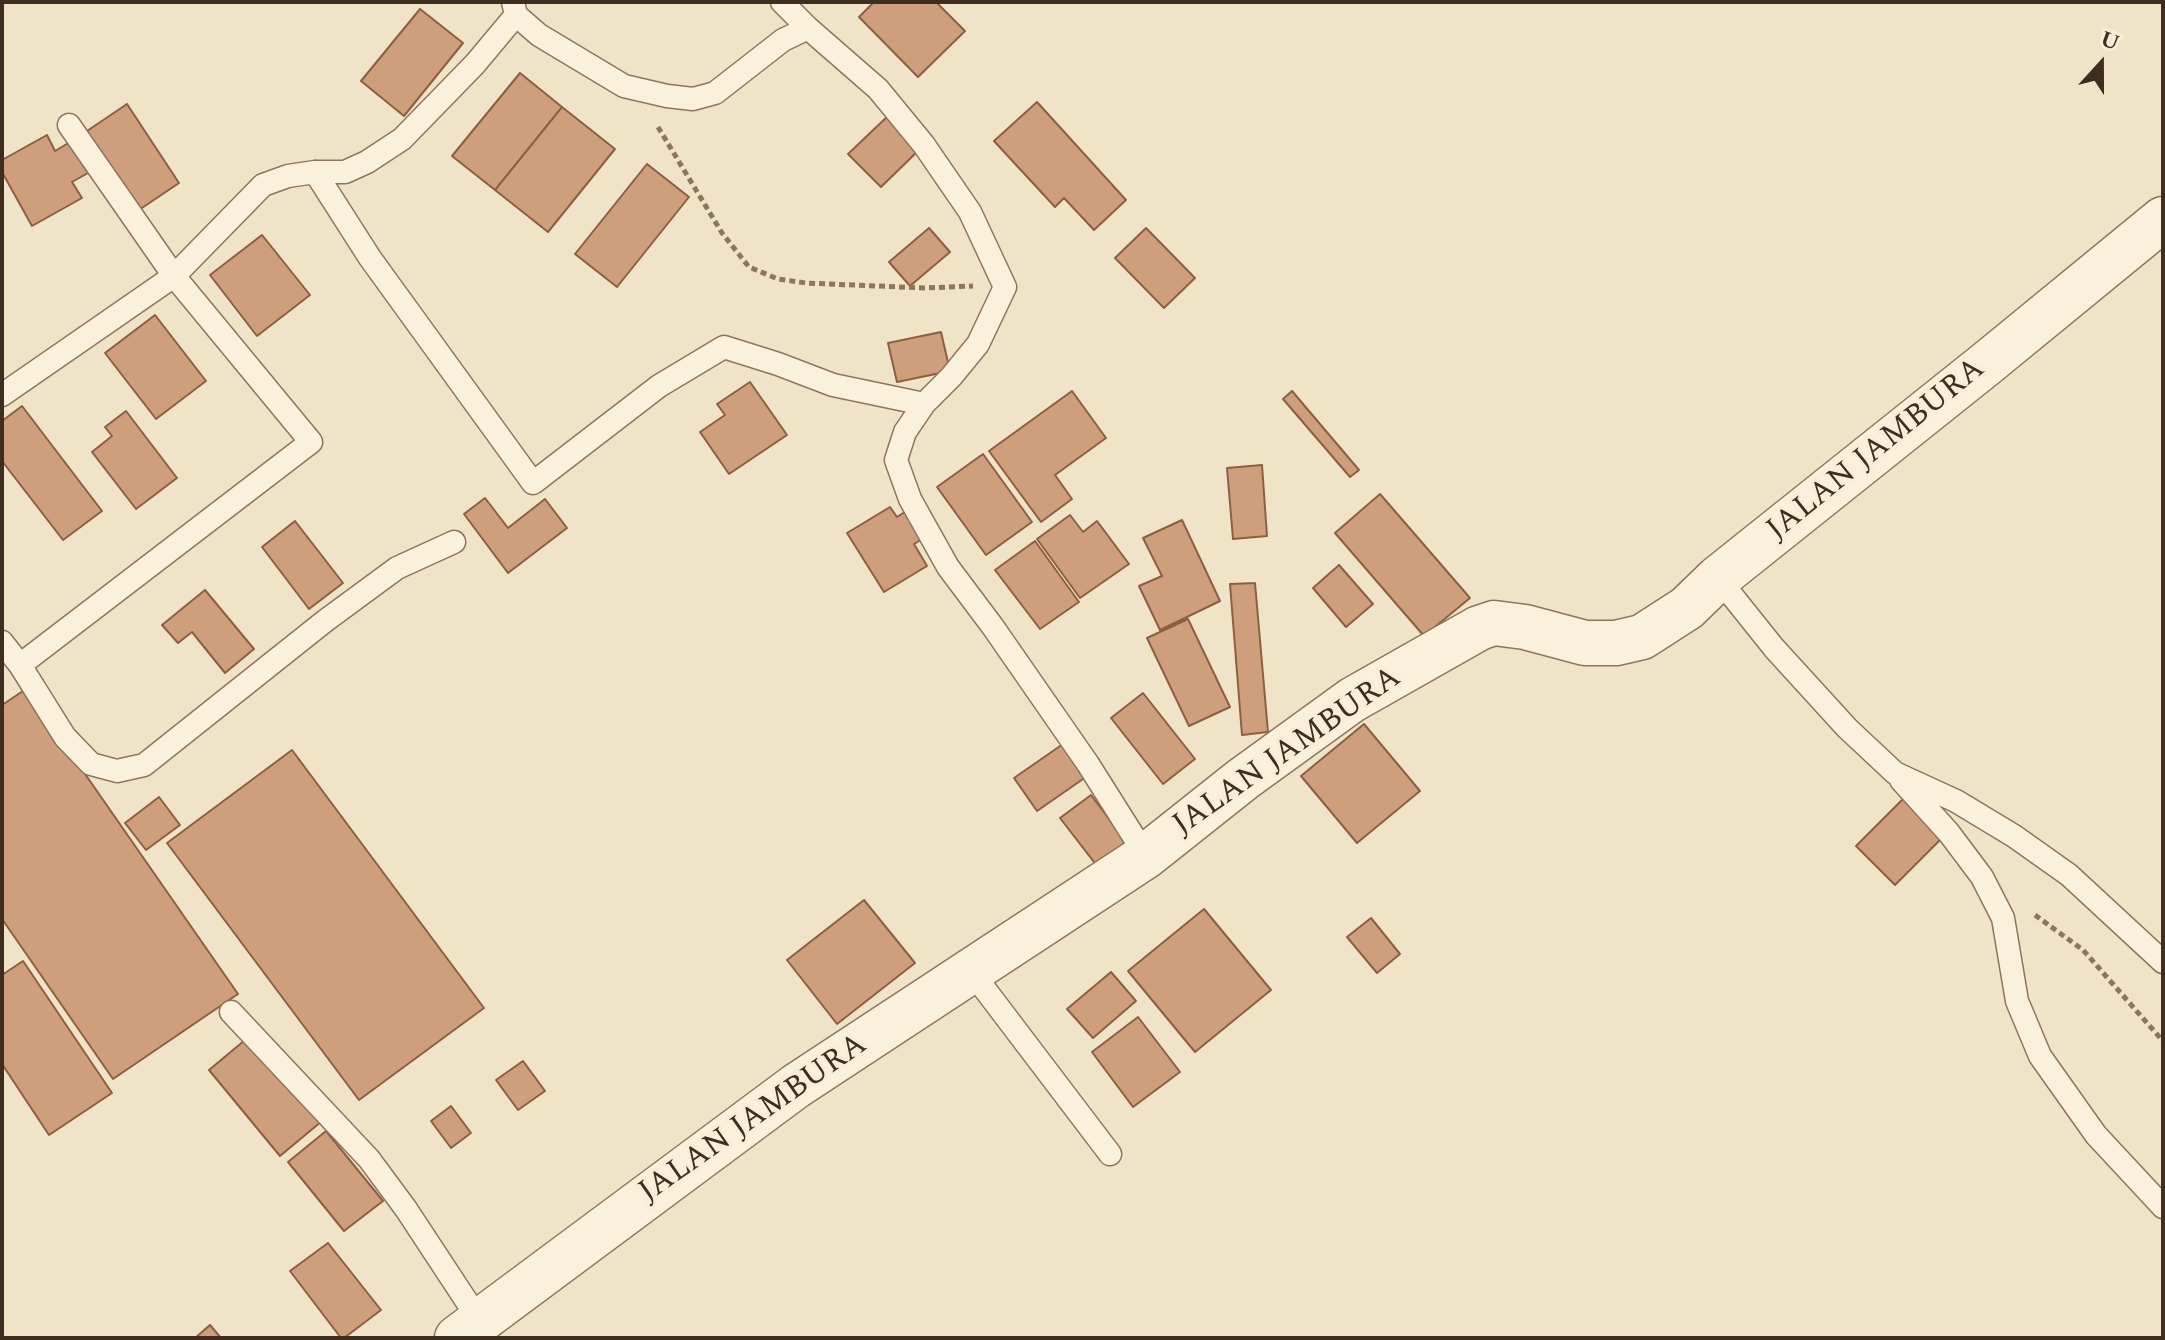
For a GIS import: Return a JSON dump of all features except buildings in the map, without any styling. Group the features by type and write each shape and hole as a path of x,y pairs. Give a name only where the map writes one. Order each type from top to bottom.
{"street":[{"name":"JALAN JAMBURA","path":"468,1329 796,1086 1146,856 1243,779 1352,700 1479,628 1494,623 1525,627 1585,643 1616,643 1642,637 1687,608 1718,578 2163,219"}],"lane":[{"path":"782,2 878,89 924,145 970,212 1005,287 978,344 924,404 905,432 896,460 910,499 948,567 1079,752 1146,856"},
{"path":"2,395 174,276 263,185 288,176 345,172 402,139 475,64 514,9 539,35 624,86 693,99 715,93 783,40 808,28"},
{"path":"20,665 311,442 174,276 69,125"},
{"path":"315,172 370,258 533,483 659,386 724,347 833,385 924,404"},
{"path":"2,642 65,737 91,764 117,771 144,765 325,621 397,568 454,542"},
{"path":"1718,578 1815,694 1895,773 1949,833 1982,877 2003,918 2017,1001 2040,1056 2096,1135 2163,1207"},
{"path":"1895,773 1956,801 2014,836 2069,875 2163,962"},
{"path":"971,971 1110,1154"},
{"path":"231,1012 369,1159 406,1209 468,1329"}],"path":[{"path":"624,86 652,116 722,233 749,267 778,279 806,283 924,288 1005,287"},
{"path":"2032,914 2083,950 2163,1041"}]}
